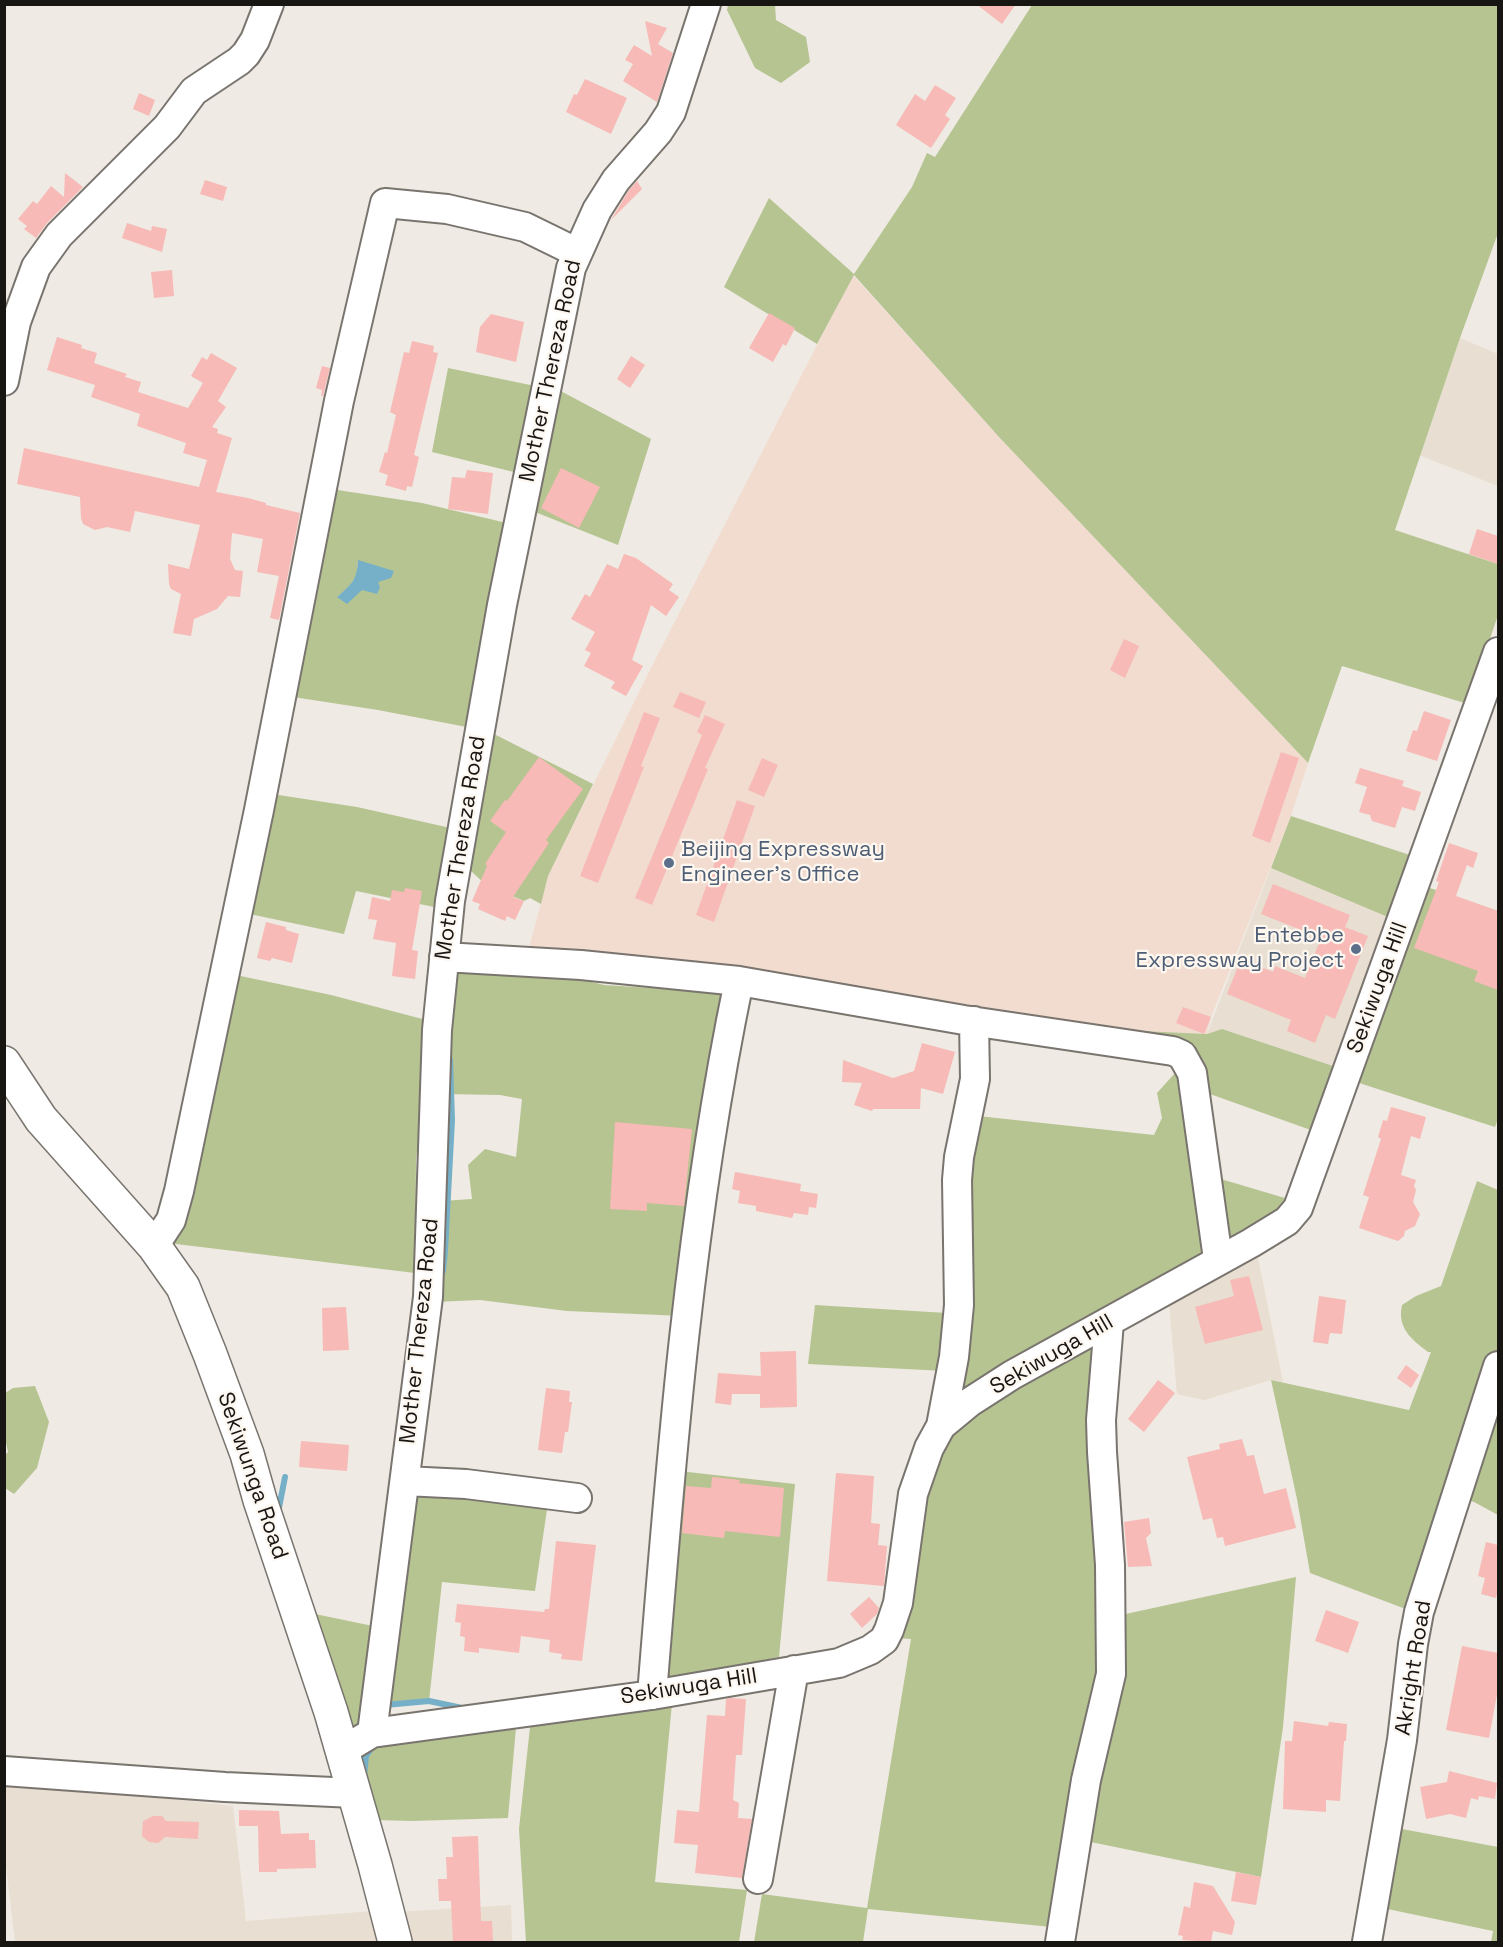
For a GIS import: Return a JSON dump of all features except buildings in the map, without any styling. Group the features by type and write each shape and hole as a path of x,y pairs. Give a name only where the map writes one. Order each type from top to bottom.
{"main road":[{"name":"Sekiwunga Road","path":"4,1063 41,1119 154,1246 183,1287 247,1454 342,1751 395,1942"}],"street":[{"path":"4,381 21,306 36,267 59,235 167,127 194,91 246,54 255,40 269,4"},
{"name":"Mother Thereza Road","path":"372,1732 428,1297 437,1030 450,902 502,605 566,288 576,252 597,210 616,180 658,132 671,112 706,4"},
{"path":"154,1246 171,1220 179,1191 261,798 339,401 385,203 447,209 525,227 576,252"},
{"name":"Sekiwuga Hill","path":"372,1732 652,1695 839,1663 855,1657 884,1640 898,1603 913,1494 929,1448 941,1426 970,1402 1012,1375 1251,1243 1287,1221 1298,1208 1498,652"},
{"path":"444,957 581,965 739,981 974,1021 1173,1051 1182,1055 1192,1072 1218,1260"},
{"path":"652,1695 668,1497 687,1316 713,1119 739,981"},
{"path":"941,1426 954,1357 959,1305 957,1180 959,1157 975,1079 974,1021"},
{"path":"1060,1942 1086,1780 1111,1674 1110,1565 1101,1431 1108,1322"},
{"name":"Akright Road","path":"1367,1942 1402,1740 1419,1612 1498,1366"},
{"path":"405,1481 466,1484 577,1498"},
{"path":"758,1879 795,1670"},
{"path":"342,1751 372,1732"},
{"path":"4,1771 225,1787 354,1793"}],"shaded area":[{"path":"853,275 999,437 1308,763 1291,816 1211,1017 1207,1034 1098,1029 529,948 548,876 650,670"},
{"path":"1460,338 1498,354 1498,486 1419,455"},
{"path":"1271,868 1395,920 1342,1069 1222,1029 1207,1034"},
{"path":"1257,1253 1283,1382 1271,1380 1204,1400 1177,1394 1169,1303"},
{"path":"4,1780 233,1806 246,1921 374,1911 385,1942 15,1942 5,1857"},
{"path":"511,1905 512,1942 403,1942 397,1912"}],"green space":[{"path":"728,5 775,5 776,20 806,37 810,62 781,83 755,68 727,10"},
{"path":"1032,5 1498,5 1498,233 1395,530 1498,564 1498,615 1468,704 1342,666 1308,763 999,437 854,275 817,344 724,287 769,198 854,274 912,187 927,153 935,157"},
{"path":"448,368 540,387 522,474 432,452"},
{"path":"555,388 651,439 618,545 530,510"},
{"path":"331,489 422,503 511,524 477,729 293,697","holes":["358,560 362,589 337,597 348,588 357,575"]},
{"path":"490,732 593,784 548,876 541,904 530,898 524,901 486,885 471,871 464,868"},
{"path":"272,794 357,807 455,829 439,908 356,891 344,934 245,913"},
{"path":"1291,816 1416,857 1395,920 1271,868"},
{"path":"1424,886 1498,911 1498,1119 1495,1127 1353,1081"},
{"path":"455,971 588,981 604,985 732,993 683,1316 567,1311 480,1300 434,1302 442,1201 472,1199 468,1165 485,1149 516,1157 522,1099 500,1095 444,1094"},
{"path":"231,974 331,995 430,1021 416,1160 415,1273 168,1243"},
{"path":"1098,1029 1207,1034 1222,1029 1342,1069 1319,1133 1196,1089 1214,1177 1295,1201 1234,1245 1166,1273 952,1406 967,1185 978,1116 1154,1135 1162,1118 1157,1093 1184,1063"},
{"path":"1477,1181 1498,1190 1498,1351 1411,1611 1310,1573 1297,1499 1271,1380 1409,1410 1431,1352 1422,1347 1407,1332 1402,1320 1402,1305 1416,1296 1441,1286"},
{"path":"815,1305 947,1313 945,1371 808,1364"},
{"path":"1102,1339 1091,1449 1094,1546 1104,1606 1108,1662 1052,1927 868,1909 863,1942 754,1942 762,1894 867,1908 911,1639 894,1638 911,1613 910,1590 931,1459 967,1417"},
{"path":"35,1386 49,1422 37,1468 14,1494 5,1488 5,1455 8,1452 5,1438 5,1393 13,1388"},
{"path":"1498,1389 1498,1515 1462,1498"},
{"path":"679,1471 795,1484 779,1657 668,1680 661,1677"},
{"path":"412,1475 549,1496 535,1591 442,1582 429,1701 388,1702"},
{"path":"1296,1577 1283,1727 1261,1877 1086,1841 1121,1615"},
{"path":"315,1614 373,1626 363,1713 358,1725 353,1726 345,1711"},
{"path":"673,1693 655,1882 747,1890 739,1942 526,1942 519,1829 530,1727"},
{"path":"517,1716 508,1818 375,1820 364,1777 366,1756 381,1733"},
{"path":"1386,1826 1498,1847 1498,1942 1491,1942 1493,1931 1373,1906"}],"water":[{"path":"358,560 394,571 391,578 378,582 380,587 377,594 362,590 347,604 337,597 353,581"}],"waterway":[{"path":"443,1271 452,1120 450,1060"},
{"path":"278,1513 285,1477"},
{"path":"385,1705 429,1701 462,1708"},
{"path":"364,1776 366,1756 374,1744"}],"place":[{"name":"Beijing Expressway Engineer's Office","path":"669,863"},
{"name":"Entebbe Expressway Project","path":"1356,949"}]}
